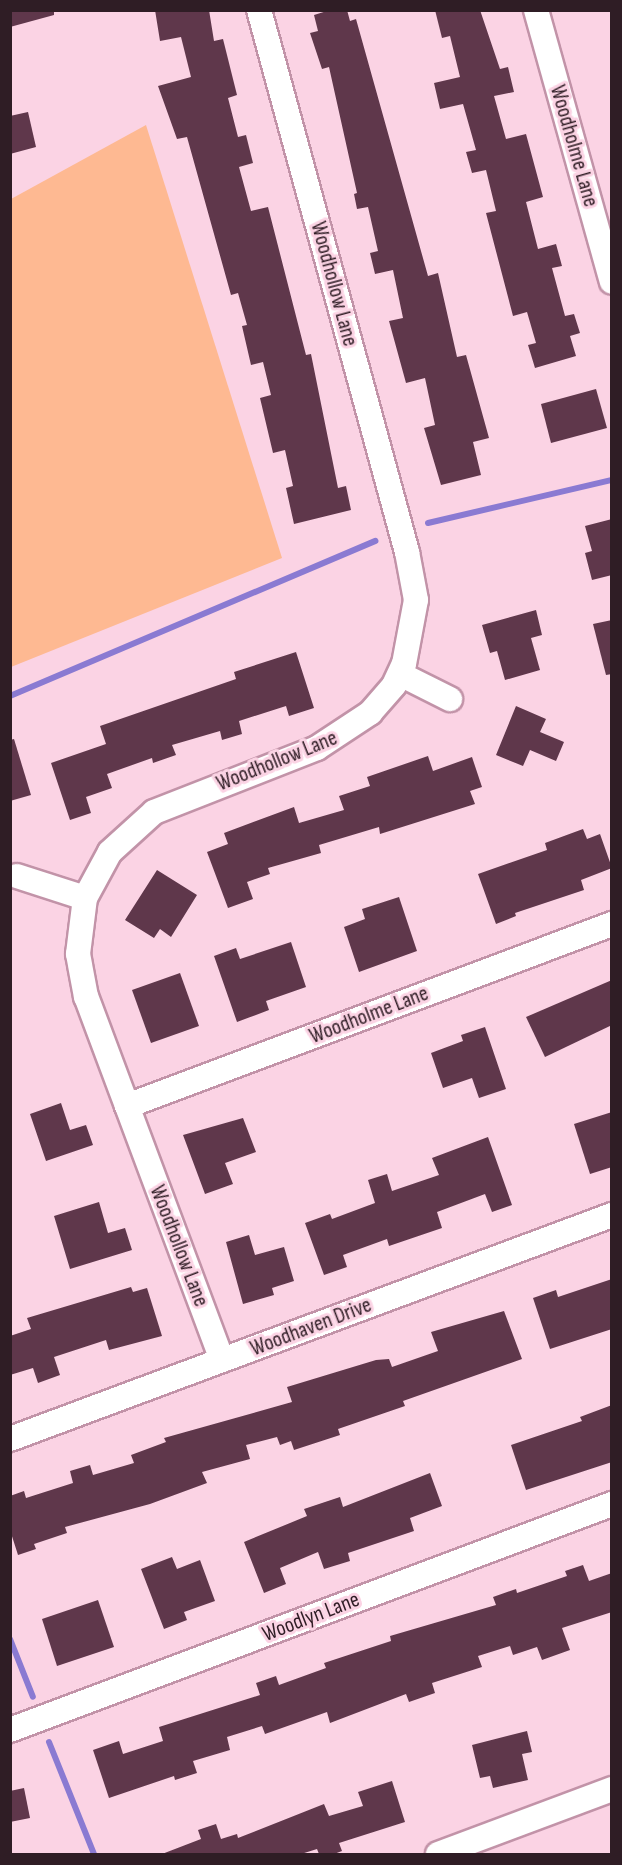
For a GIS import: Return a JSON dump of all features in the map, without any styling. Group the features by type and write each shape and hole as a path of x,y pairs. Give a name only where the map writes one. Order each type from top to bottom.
{"street":[{"name":"Woodhollow Lane","path":"222,1360 83,983 78,939 84,897 106,856 146,818 171,804 335,739 370,713 400,674 414,627 412,572 259,10"},
{"name":"Woodholme Lane","path":"536,10 612,282"},
{"path":"400,674 450,699"},
{"path":"17,876 84,897"},
{"name":"Woodholme Lane","path":"127,1106 612,924"},
{"name":"Woodhaven Drive","path":"10,1440 612,1215"},
{"name":"Woodlyn Lane","path":"10,1730 612,1504"},
{"path":"438,1854 612,1790"}],"shaded area":[{"path":"146,125 282,558 11,667 11,199"}],"building":[{"path":"10,10 54,10 54,15 10,27"},
{"path":"155,10 209,10 214,41 223,39 237,95 228,98 238,137 246,135 253,163 239,167 251,211 268,207 306,355 311,354 338,488 346,486 351,510 294,524 286,488 293,486 285,450 273,453 260,398 271,395 263,362 251,365 242,326 247,325 238,293 231,295 187,137 177,139 158,86 191,77 181,37 160,41"},
{"path":"330,10 347,10 350,21 356,19 428,276 438,273 457,357 466,355 489,438 473,442 481,475 441,485 424,428 435,425 425,378 406,383 389,321 403,318 393,270 375,274 370,253 378,251 368,207 357,209 354,194 357,193 329,67 322,69 310,33 318,31 314,15"},
{"path":"435,10 480,10 500,69 508,67 514,92 494,96 506,139 526,134 543,197 526,202 538,249 556,244 562,266 552,268 565,316 574,314 580,333 570,336 576,356 535,368 528,345 536,343 527,312 513,316 486,213 496,211 486,170 472,173 466,152 476,150 463,104 440,109 434,83 460,77 450,36 442,38"},
{"path":"28,112 36,147 10,154 10,116"},
{"path":"596,389 607,428 551,443 541,404"},
{"path":"612,519 612,575 592,580 585,553 592,551 585,526"},
{"path":"536,610 542,635 531,638 540,670 505,680 497,651 490,653 482,625"},
{"path":"612,620 612,674 606,675 593,624"},
{"path":"296,652 314,708 289,716 286,706 239,721 242,734 222,740 220,731 172,745 176,755 153,763 152,758 107,774 112,788 86,797 91,813 70,820 51,763 106,744 100,726 236,679 234,672"},
{"path":"516,706 546,719 540,732 564,742 556,761 530,750 523,766 496,755"},
{"path":"14,739 31,795 10,801 10,740"},
{"path":"428,756 433,771 472,757 482,787 470,791 475,804 380,834 379,827 319,845 321,853 268,868 270,874 247,882 253,899 228,908 207,852 228,844 224,833 294,807 299,823 344,810 339,796 370,786 367,777"},
{"path":"583,829 587,839 600,834 612,868 581,880 584,890 515,913 516,916 496,924 478,874 547,850 545,843"},
{"path":"157,870 197,895 171,937 160,929 154,938 125,920"},
{"path":"399,897 417,951 359,972 344,927 365,919 362,909"},
{"path":"291,942 306,987 266,1001 269,1010 237,1022 214,956 236,948 240,959"},
{"path":"180,973 199,1026 151,1043 132,990"},
{"path":"612,980 612,1025 545,1057 526,1017"},
{"path":"485,1027 506,1089 479,1098 472,1078 443,1088 431,1053 463,1041 461,1035"},
{"path":"61,1103 70,1130 86,1125 93,1145 46,1161 30,1114"},
{"path":"612,1112 612,1167 590,1174 574,1124"},
{"path":"243,1118 256,1152 225,1163 233,1184 205,1194 183,1135"},
{"path":"488,1137 512,1205 492,1212 485,1194 437,1212 442,1228 389,1246 387,1239 343,1255 347,1267 324,1275 305,1223 330,1214 332,1219 375,1203 368,1180 387,1174 392,1191 439,1175 432,1158"},
{"path":"99,1202 108,1233 125,1228 132,1250 70,1269 54,1216"},
{"path":"249,1235 255,1255 284,1247 294,1281 272,1288 274,1295 243,1304 226,1242"},
{"path":"612,1279 612,1329 550,1349 533,1298 556,1290 558,1297"},
{"path":"131,1287 133,1292 147,1288 162,1336 109,1350 106,1340 54,1357 60,1375 38,1383 33,1368 10,1375 10,1336 31,1329 27,1318"},
{"path":"504,1311 522,1359 403,1401 405,1406 338,1429 340,1435 294,1450 291,1441 280,1445 277,1437 246,1445 250,1459 202,1472 207,1483 150,1504 65,1527 67,1533 34,1544 36,1549 18,1555 10,1530 10,1496 24,1491 26,1498 73,1483 70,1471 90,1465 93,1475 134,1463 131,1455 166,1442 164,1438 292,1402 287,1387 376,1360 389,1359 392,1367 438,1351 431,1332"},
{"path":"612,1405 612,1462 526,1490 511,1445 582,1421 580,1417"},
{"path":"430,1473 442,1506 410,1518 414,1531 348,1553 350,1561 324,1569 318,1552 280,1568 286,1584 264,1593 244,1542 307,1516 304,1509 340,1497 343,1507"},
{"path":"172,1557 177,1569 200,1560 215,1601 184,1612 187,1620 164,1629 141,1569"},
{"path":"583,1565 589,1581 612,1573 612,1612 562,1628 570,1650 542,1660 537,1647 513,1655 510,1646 478,1656 482,1667 432,1683 435,1693 409,1702 406,1694 330,1723 327,1712 265,1734 262,1726 227,1737 230,1750 193,1761 197,1773 175,1780 174,1776 109,1798 93,1750 119,1741 123,1754 163,1741 159,1727 260,1695 256,1683 276,1676 279,1685 326,1668 324,1663 391,1641 390,1636 496,1605 493,1597 516,1589 517,1593 567,1576 565,1571"},
{"path":"98,1600 114,1647 57,1666 42,1619"},
{"path":"527,1731 532,1752 522,1754 528,1780 493,1788 490,1776 480,1778 472,1745"},
{"path":"392,1781 405,1822 339,1843 342,1851 334,1854 319,1854 317,1849 301,1854 162,1854 201,1839 198,1830 216,1824 221,1839 237,1834 238,1838 324,1804 329,1816 363,1806 358,1792"},
{"path":"24,1788 30,1818 10,1822 10,1791"}],"waterway":[{"path":"428,523 612,480"},
{"path":"10,696 375,541"},
{"path":"10,1639 33,1697"},
{"path":"49,1742 94,1854"}]}
